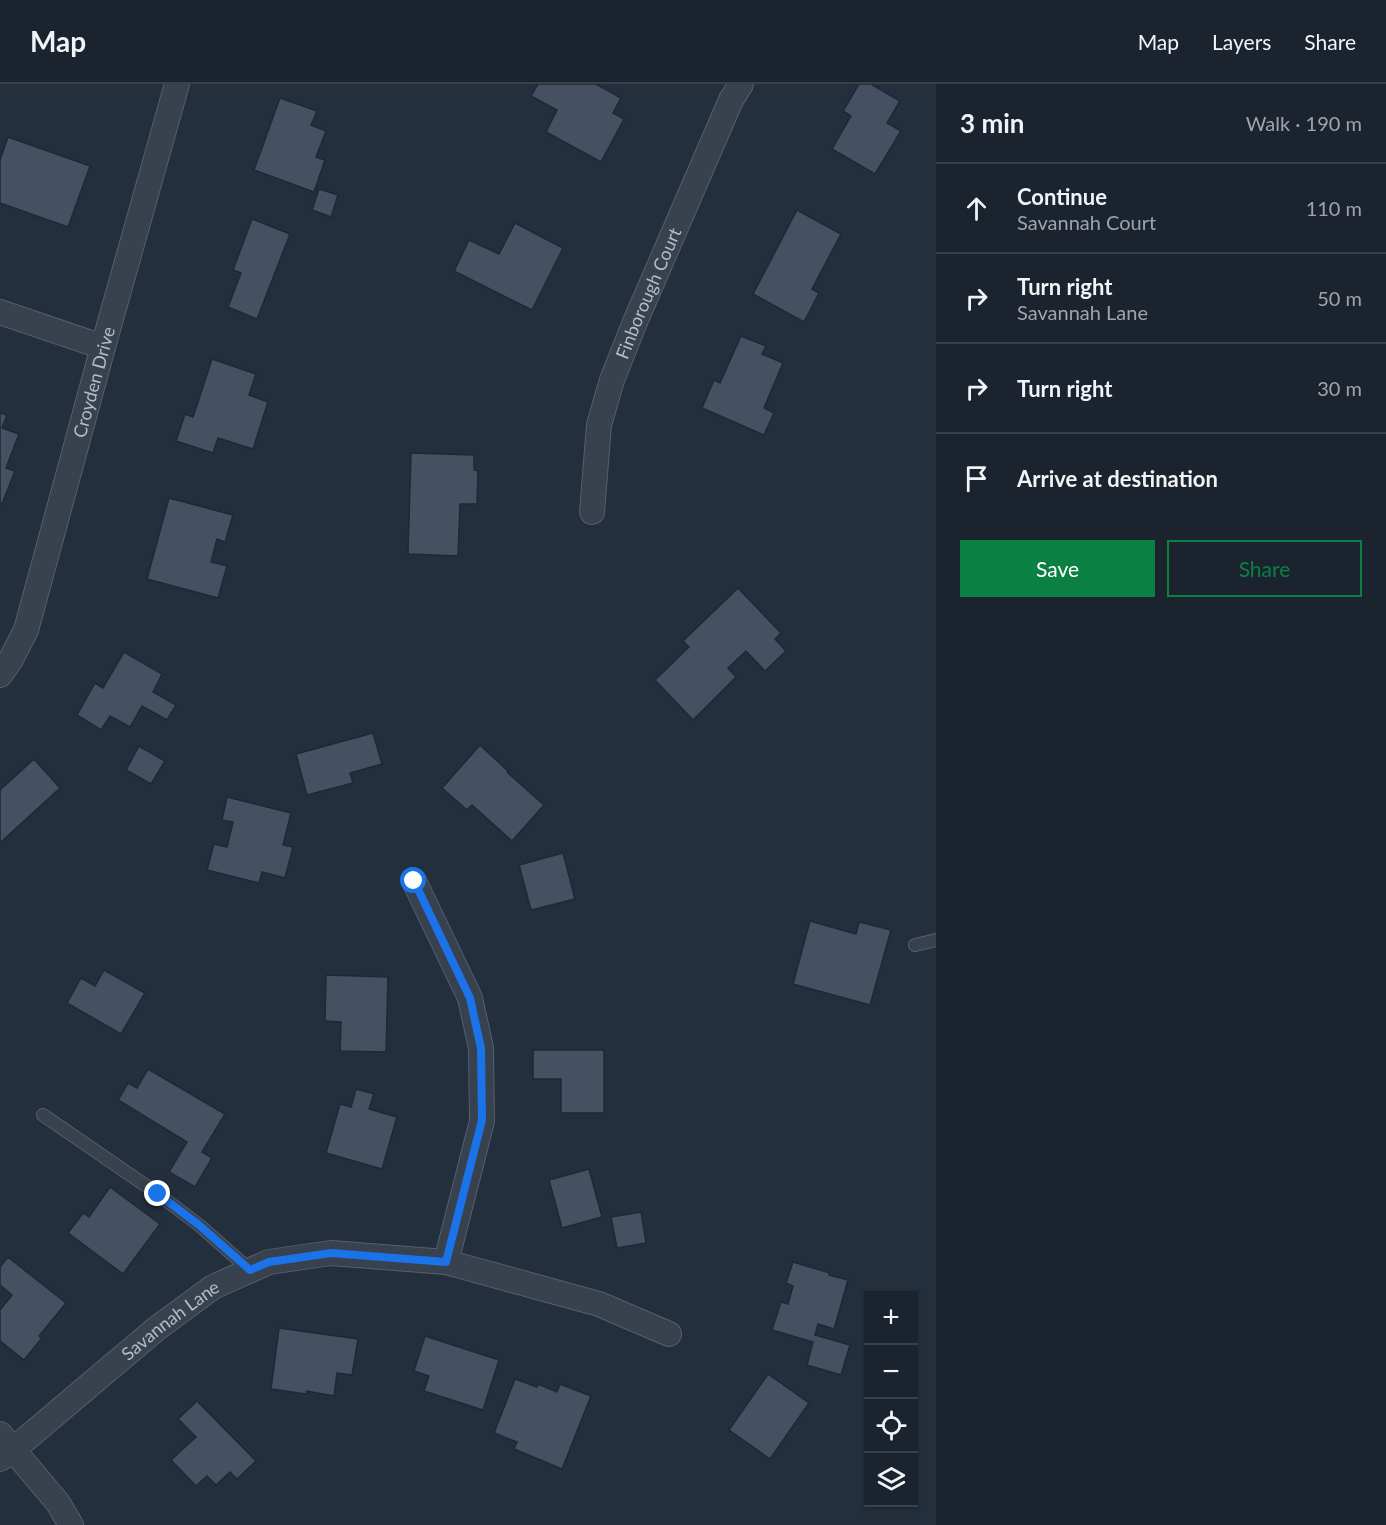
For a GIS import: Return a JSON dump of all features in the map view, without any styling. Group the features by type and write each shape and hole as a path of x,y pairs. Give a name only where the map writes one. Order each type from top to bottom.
{"street":[{"name":"Croyden Drive","path":"0,675 26,630 177,84"},
{"name":"Finborough Court","path":"592,512 599,425 612,380 731,100 741,84"},
{"path":"0,312 103,347"},
{"path":"414,881 470,998 481,1048 482,1120 446,1262"},
{"name":"Savannah Lane","path":"5,1447 213,1287 269,1262 331,1253 446,1262 598,1304 669,1334"},
{"path":"5,1447 58,1503 71,1525"}],"lane":[{"path":"915,945 936,940"},
{"path":"43,1115 158,1194 199,1225 250,1270"}],"building":[{"path":"538,84 596,84 621,98 613,113 624,119 601,162 546,132 557,110 531,96"},
{"path":"859,84 871,84 900,101 887,123 901,131 875,174 832,149 851,116 843,111"},
{"path":"280,98 317,111 311,125 326,131 316,157 325,160 314,192 254,170"},
{"path":"8,137 90,166 68,227 0,203 0,160"},
{"path":"319,189 338,195 331,217 312,210"},
{"path":"797,210 841,234 812,289 819,293 804,322 753,294"},
{"path":"252,219 290,234 257,319 228,307 241,273 233,270"},
{"path":"515,223 563,248 532,310 454,271 469,240 499,254"},
{"path":"741,336 766,346 762,354 783,363 764,408 774,413 764,435 702,408 714,380 720,383"},
{"path":"212,359 256,374 249,395 268,402 253,449 218,438 213,453 176,441 185,414 193,417"},
{"path":"0,413 7,415 2,428 19,434 6,468 15,471 2,504 0,503"},
{"path":"411,453 474,455 474,470 478,471 477,504 460,504 458,556 408,554"},
{"path":"169,498 233,515 225,542 217,539 211,562 227,566 218,598 147,579"},
{"path":"738,588 781,633 775,639 786,651 765,671 746,651 728,668 736,677 693,720 655,680 689,647 683,641"},
{"path":"124,652 162,674 153,692 176,705 167,720 142,706 130,727 110,716 101,730 77,715 95,683 103,688"},
{"path":"373,733 382,764 350,773 353,783 307,795 296,754"},
{"path":"480,745 544,805 512,841 472,805 467,810 442,788"},
{"path":"139,746 165,761 151,784 126,770"},
{"path":"34,759 60,788 1,842 0,790"},
{"path":"227,797 291,813 283,845 293,847 285,878 262,872 259,883 207,870 214,844 227,847 233,822 222,820"},
{"path":"563,853 575,899 531,910 519,865"},
{"path":"810,921 856,934 859,922 891,930 870,1005 793,984"},
{"path":"104,970 145,993 121,1034 67,1003 81,978 95,986"},
{"path":"326,975 388,977 386,1052 340,1051 341,1022 325,1021"},
{"path":"533,1050 604,1050 604,1113 561,1113 561,1079 533,1079"},
{"path":"148,1069 225,1114 202,1152 212,1158 195,1187 169,1172 187,1142 118,1100 128,1083 137,1088"},
{"path":"356,1089 374,1094 369,1109 397,1117 382,1169 326,1153 340,1104 351,1107"},
{"path":"589,1169 602,1217 562,1228 549,1180"},
{"path":"110,1187 160,1224 123,1274 68,1233 83,1213 89,1217"},
{"path":"641,1212 646,1243 617,1248 611,1217"},
{"path":"8,1257 66,1303 39,1336 42,1338 24,1360 0,1341 0,1310 12,1295 0,1285 0,1267"},
{"path":"793,1262 848,1280 834,1329 818,1324 815,1335 850,1345 841,1375 807,1365 813,1342 772,1330 781,1302 788,1304 793,1286 786,1283"},
{"path":"279,1328 358,1339 352,1375 337,1373 334,1396 307,1391 306,1394 271,1389"},
{"path":"425,1336 499,1360 483,1410 424,1391 429,1376 414,1371"},
{"path":"768,1374 809,1403 770,1459 729,1430"},
{"path":"515,1379 537,1387 538,1384 557,1392 560,1384 591,1396 562,1469 514,1449 517,1442 494,1433"},
{"path":"197,1401 256,1461 237,1479 230,1472 216,1485 207,1476 196,1486 171,1460 196,1437 178,1419"}],"route":[{"path":"158,1194 199,1225 250,1270 269,1262 331,1253 446,1262 482,1120 481,1048 470,998 414,881"}]}
